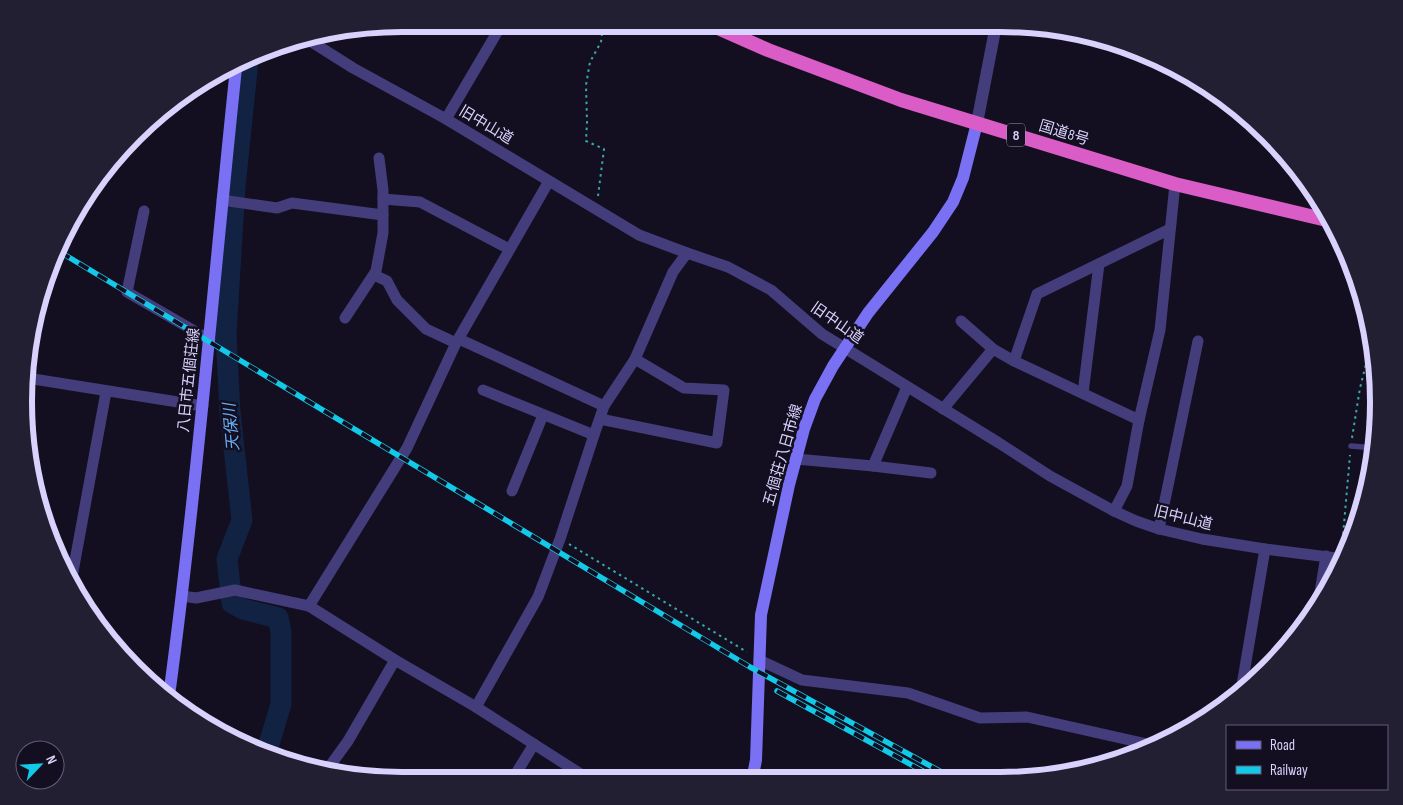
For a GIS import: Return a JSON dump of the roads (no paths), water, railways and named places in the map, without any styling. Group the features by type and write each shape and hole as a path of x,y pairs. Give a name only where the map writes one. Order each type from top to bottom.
{"highway":[{"name":"国道8号","path":"727,32 768,50 901,100 1175,184 1321,219"}],"main road":[{"name":"八日市五個荘線","path":"170,690 203,406 235,73"},
{"name":"五個荘八日市線","path":"754,772 756,760 761,615 804,429 815,399 832,366 868,313 934,232 953,202 963,178 977,123"}],"street":[{"path":"446,119 497,32"},
{"path":"977,123 994,32"},
{"name":"旧中山道","path":"314,43 353,68 446,119 639,235 686,254 728,267 771,290 822,334 1050,476 1114,511 1159,529 1202,539 1336,558"},
{"path":"345,318 376,271 383,233 383,199 379,158"},
{"path":"309,606 407,448 458,341 549,181"},
{"path":"1114,511 1128,486 1139,420 1160,330 1175,184"},
{"path":"383,199 420,202 509,249"},
{"path":"222,200 277,208 292,203 383,215"},
{"path":"144,211 127,292 210,340"},
{"path":"1014,361 1037,294 1170,229"},
{"path":"476,707 538,597 560,539 604,406 635,359 673,272 686,254"},
{"path":"1084,393 1099,264"},
{"path":"374,275 387,281 397,300 426,329 458,341 604,406"},
{"path":"961,321 993,349 1014,361 1139,420"},
{"path":"1159,529 1198,341"},
{"path":"943,409 993,349"},
{"path":"600,419 716,443 724,390 684,388 635,359"},
{"path":"33,379 203,406"},
{"path":"873,466 906,387"},
{"path":"483,390 594,435"},
{"path":"73,570 106,392"},
{"path":"512,491 543,415"},
{"path":"796,459 931,473"},
{"path":"1243,682 1264,549"},
{"path":"1321,589 1326,556"},
{"path":"182,596 196,598 235,590 309,606 395,660 476,707 578,772"},
{"path":"331,765 348,741 395,660"},
{"path":"759,660 802,680 908,693 980,718 1027,717 1144,743"},
{"path":"517,772 534,744"}],"lane":[{"path":"1351,446 1367,447"}],"waterway":[{"name":"天保川","path":"247,67 235,187 226,334 230,412 242,520 227,559 232,603 243,609 278,618 281,632 281,704 268,747"}],"railway":[{"path":"64,254 750,667 941,772"},
{"path":"777,691 924,772"}]}
